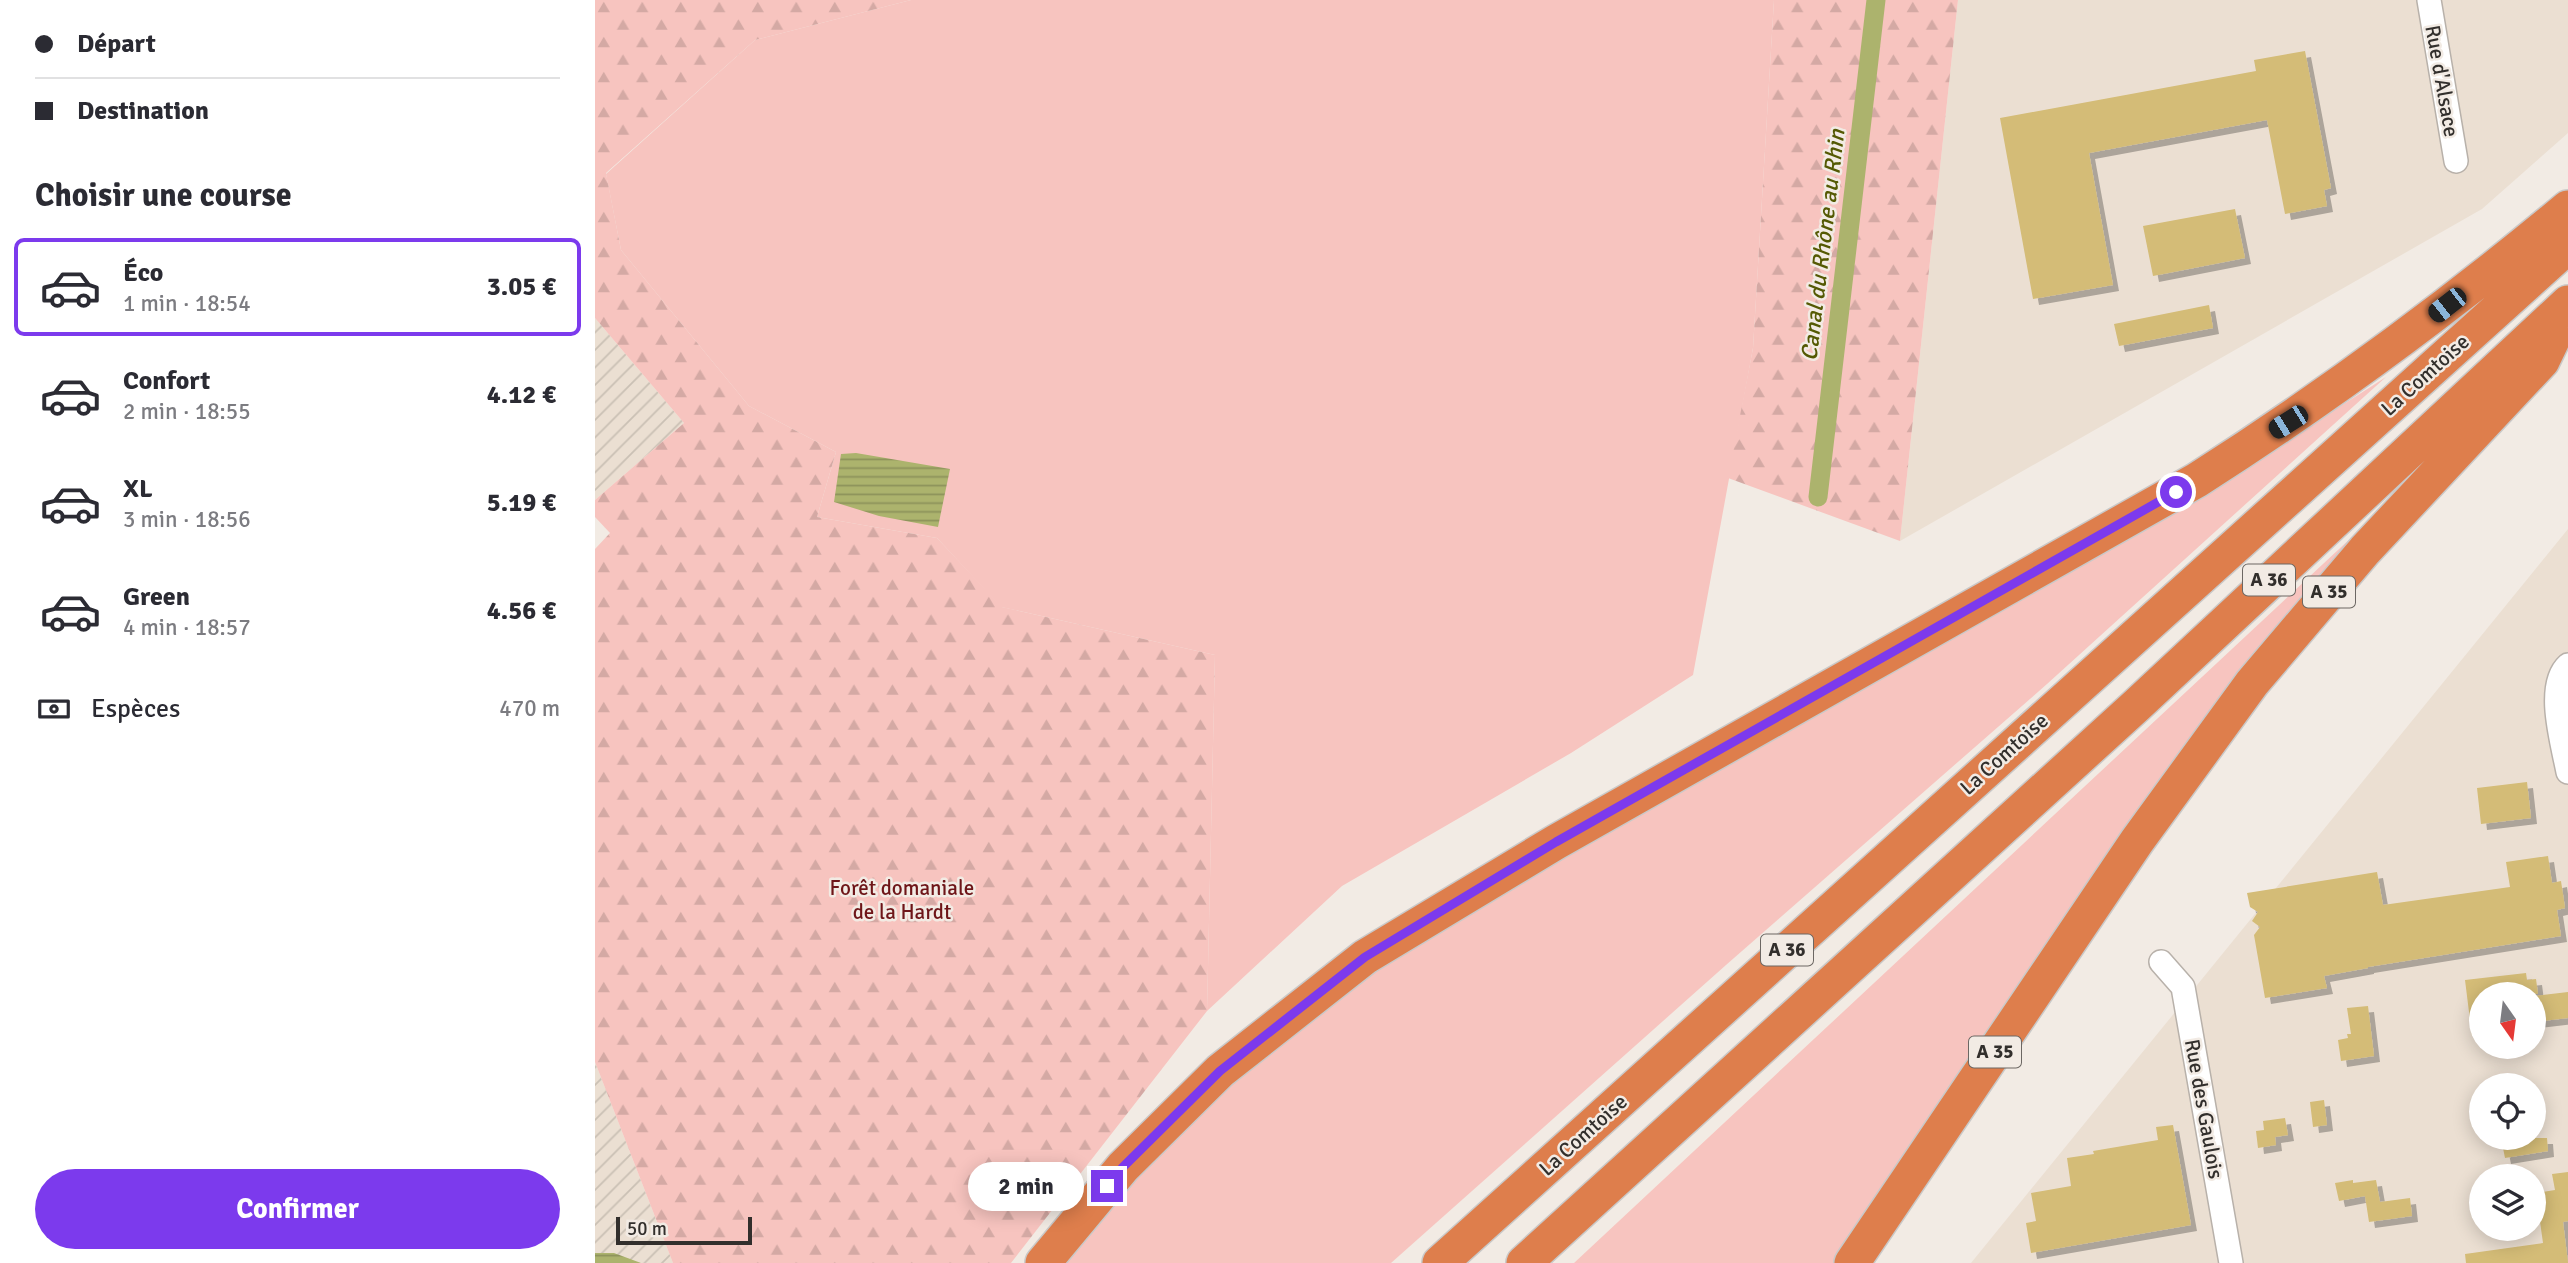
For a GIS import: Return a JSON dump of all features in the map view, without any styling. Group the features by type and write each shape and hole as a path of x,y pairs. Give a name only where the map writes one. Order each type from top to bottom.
{"highway":[{"path":"1043,1263 1123,1167 1220,1071 1365,957 1556,842 2197,480 2288,422 2376,359 2507,259 2568,208"},
{"name":"La Comtoise","path":"1440,1263 2568,246"},
{"name":"La Comtoise","path":"1524,1263 2137,705 2568,305"},
{"name":"A 35","path":"1852,1263 2137,841 2252,684 2365,550 2494,409 2542,361 2568,305"}],"street":[{"name":"Rue d'Alsace","path":"2429,0 2456,161"},
{"path":"2565,668 2555,693 2568,772"},
{"name":"Rue des Gaulois","path":"2161,962 2183,987 2231,1263"}],"shaded area":[{"path":"1958,0 2568,0 2568,133 2482,209 1900,541"},
{"path":"595,318 684,423 595,500"},
{"path":"856,453 950,469 938,527 879,516 834,502 841,454"},
{"path":"2568,529 2568,1263 1971,1263"},
{"path":"595,1062 673,1263 595,1263"},
{"path":"595,1253 614,1253 641,1263 595,1263"}],"green space":[{"name":"Forêt domaniale de la Hardt","path":"595,0 911,0 755,40 606,173 621,250 749,406 836,452 817,517 937,538 1002,607 1215,655 1207,1011 1011,1263 673,1263 595,1062 595,549 610,533 595,517 595,500 684,423 595,318"},
{"path":"911,0 1774,0 1753,348 1693,675 1571,753 1342,886 1207,1011 1215,655 1001,607 937,538 817,517 836,452 749,406 621,250 606,174 755,40"},
{"path":"1774,0 1958,0 1900,541 1728,478 1753,348"},
{"path":"2386,377 2047,684 1391,1263 1064,1263 1138,1175 1230,1085 1374,972 1566,853 2203,494"},
{"path":"2428,466 1840,1263 1574,1263"}],"building":[{"path":"2305,51 2331,188 2324,190 2327,206 2285,214 2267,120 2089,153 2113,285 2033,299 2000,118 2256,71 2254,60"},
{"path":"2235,209 2245,258 2153,276 2143,226"},
{"path":"2209,305 2213,328 2119,346 2114,324"},
{"path":"2527,782 2531,818 2481,824 2477,788"},
{"path":"2548,856 2552,883 2561,881 2565,908 2557,910 2561,936 2324,976 2327,988 2265,998 2254,935 2260,927 2252,921 2258,912 2250,907 2247,893 2377,872 2383,905 2510,887 2506,862"},
{"path":"2526,973 2527,980 2536,979 2536,982 2469,982 2469,1012 2465,980"},
{"path":"2568,992 2568,1018 2546,1021 2546,995"},
{"path":"2368,1006 2374,1056 2341,1061 2338,1040 2348,1038 2347,1034 2351,1034 2347,1008"},
{"path":"2324,1100 2327,1125 2313,1127 2310,1102"},
{"path":"2285,1118 2288,1135 2275,1137 2276,1145 2258,1148 2256,1131 2264,1130 2263,1121"},
{"path":"2173,1125 2191,1225 2031,1253 2026,1223 2036,1221 2031,1193 2071,1186 2067,1158 2158,1140 2156,1127"},
{"path":"2547,1138 2548,1151 2505,1158 2503,1150 2546,1150"},
{"path":"2568,1172 2568,1221 2563,1222 2568,1263 2466,1263 2465,1254 2546,1241 2546,1191 2555,1190 2552,1174"},
{"path":"2353,1180 2353,1183 2376,1180 2380,1202 2410,1198 2412,1216 2369,1222 2365,1196 2339,1201 2335,1183"}],"waterway":[{"name":"Canal du Rhône au Rhin","path":"1818,497 1876,0"}],"route":[{"path":"1107,1186 1220,1071 1365,957 1556,842 2176,492"}]}
